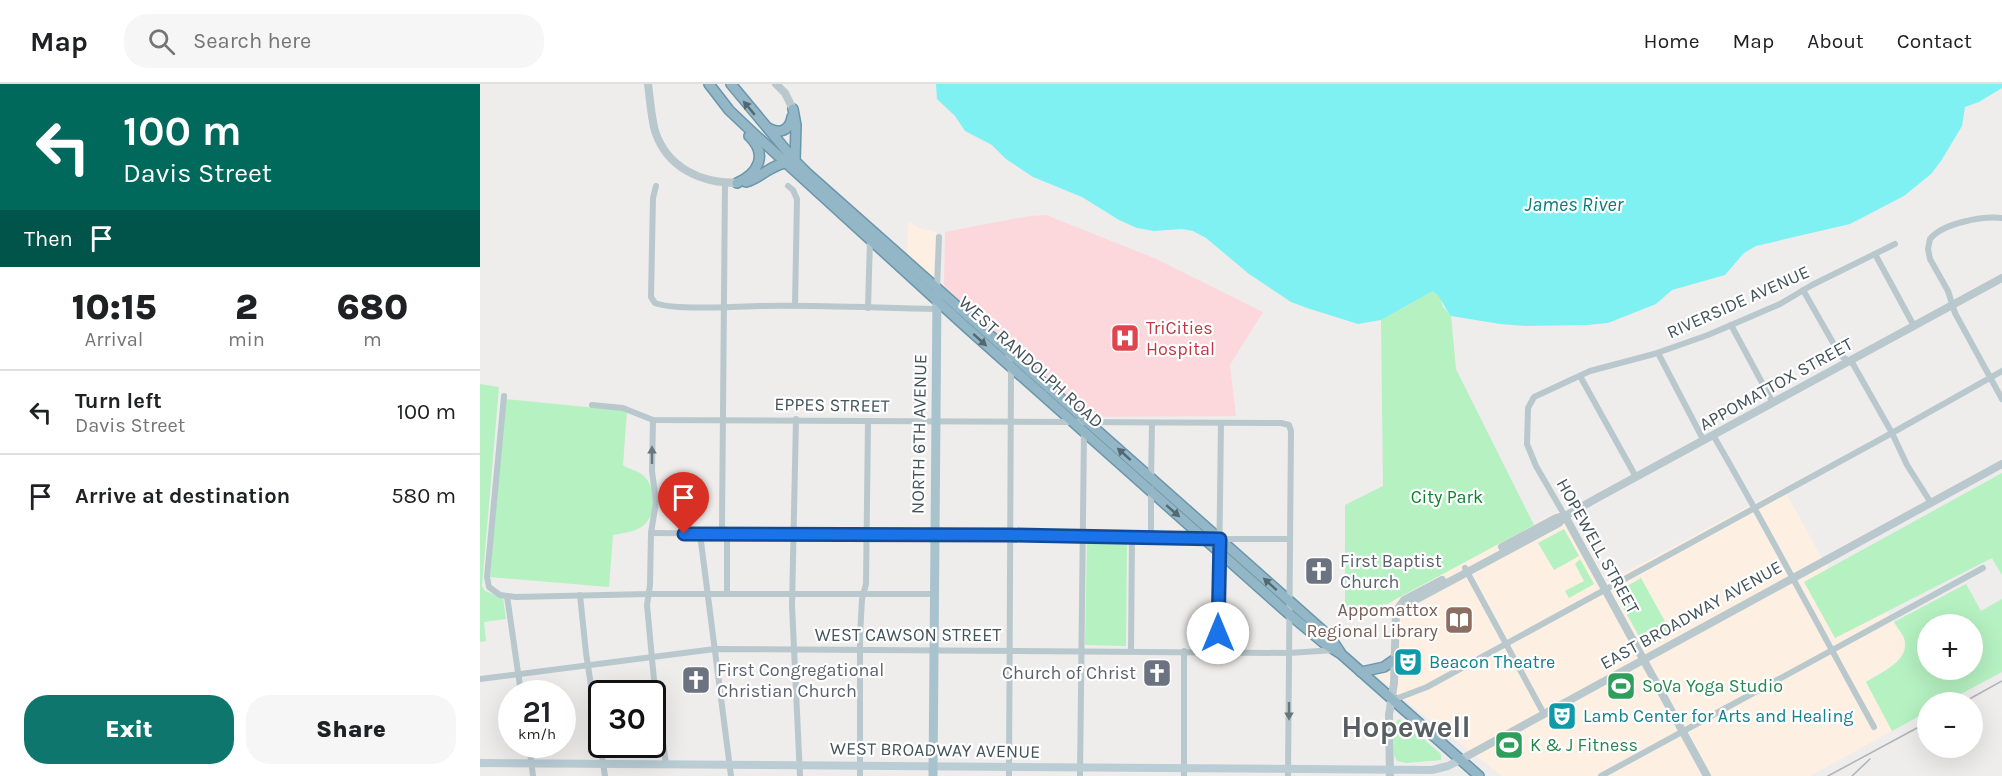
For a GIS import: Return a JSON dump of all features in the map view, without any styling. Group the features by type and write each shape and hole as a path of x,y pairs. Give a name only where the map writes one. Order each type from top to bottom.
{"highway":[{"name":"WEST RANDOLPH ROAD","path":"709,84 720,100 790,162 1011,368 1074,423 1086,427 1151,478 1330,637 1337,651"},
{"name":"WEST RANDOLPH ROAD","path":"732,87 765,126 790,162 870,238 937,299 1008,351 1151,491 1289,614 1337,651 1479,776"},
{"path":"720,100 726,115 753,140 759,152 755,170 748,178 737,183"},
{"path":"737,183 752,181 770,167 790,162 796,125 793,109"},
{"path":"765,126 773,131 784,130 792,122 793,109"},
{"path":"1361,672 1384,668 1394,660"}],"main road":[{"name":"NORTH 6TH AVENUE","path":"933,771 937,299"},
{"name":"EAST BROADWAY AVENUE","path":"1390,773 1440,769 1460,760"},
{"name":"WEST BROADWAY AVENUE","path":"480,763 860,765 933,771 1009,772 1390,773"}],"street":[{"path":"648,84 656,133 664,149 678,165 707,180 737,183"},
{"path":"776,84 785,93 793,109"},
{"path":"725,183 722,526 726,534 727,594"},
{"path":"656,186 652,209 651,297 655,303 665,306 868,308 937,299"},
{"path":"788,186 793,190 797,199 795,306"},
{"path":"2002,218 1970,220 1940,231 1930,239 1929,255 1948,291 1955,313 2002,399"},
{"name":"NORTH 6TH AVENUE","path":"937,299 939,237"},
{"path":"868,308 870,238"},
{"name":"RIVERSIDE AVENUE","path":"1527,421 1528,408 1534,397 1580,376 1613,364 1659,353 1731,325 1780,304 1895,244"},
{"path":"1875,254 1914,326"},
{"name":"APPOMATTOX STREET","path":"1394,660 1395,614 1404,606 2002,278"},
{"path":"1803,290 1840,355 1853,364 1892,433 1910,471 1931,503"},
{"path":"1731,325 1773,403"},
{"path":"1008,351 1011,368 1009,772"},
{"path":"1659,353 1704,441"},
{"path":"1392,700 1427,687 2002,371"},
{"path":"1580,376 1636,477"},
{"path":"504,396 487,582 493,591 507,596 934,594"},
{"name":"EPPES STREET","path":"592,405 623,408 653,420 796,419 1074,423"},
{"path":"796,419 792,594 800,776"},
{"path":"653,420 652,471 656,502 651,532 647,605 666,764"},
{"path":"860,776 861,650 863,594 866,584 868,421"},
{"name":"HOPEWELL STREET","path":"1527,421 1527,444 1532,456 1707,776"},
{"path":"1151,537 1152,423"},
{"path":"1081,772 1086,427 1152,423 1281,423 1288,425 1291,431 1288,773"},
{"path":"1218,652 1221,423"},
{"path":"1713,435 1874,727"},
{"name":"EAST BROADWAY AVENUE","path":"1460,760 2002,464"},
{"path":"651,532 1289,539"},
{"path":"700,534 731,776"},
{"path":"1131,651 1132,537"},
{"path":"1601,776 1983,568"},
{"path":"1466,570 1544,714"},
{"path":"580,595 605,776"},
{"path":"507,596 519,680"},
{"name":"WEST CAWSON STREET","path":"480,679 715,649 1289,653 1337,651"},
{"path":"1184,651 1184,772"},
{"path":"1390,773 1389,715 1394,660"},
{"path":"531,758 533,776"}],"shaded area":[{"name":"TriCities Hospital","path":"1046,215 1154,258 1263,312 1230,365 1236,416 1089,417 944,286 945,232 1029,216"},
{"path":"908,221 919,228 936,232 933,279 907,258"},
{"path":"1783,488 1828,569 1804,582 1835,638 1887,612 1905,640 1904,651 1899,661 1866,682 1892,731 1810,776 1502,776 1407,702 1366,666 1384,664 1391,658 1393,601 1565,507 1607,582"}],"green space":[{"name":"City Park","path":"1433,291 1440,295 1443,307 1451,316 1456,369 1534,525 1385,605 1384,603 1382,612 1345,612 1345,505 1383,486 1381,320"},
{"path":"480,384 499,387 482,586 485,591 503,598 506,619 484,622 486,641 480,642"},
{"path":"505,399 627,411 623,465 642,474 651,487 654,500 652,513 642,527 613,535 609,587 490,577"},
{"path":"2002,473 2002,575 1992,558 1835,638 1804,582"},
{"path":"1564,529 1579,556 1554,570 1538,543"},
{"path":"1087,539 1127,539 1126,646 1085,645"},
{"path":"1580,559 1594,584 1569,598 1565,591 1584,581 1575,564"},
{"path":"1641,578 1672,634 1646,649 1615,593"},
{"path":"1966,584 1981,611 2002,599 2002,672 1965,692 1917,692 1917,717 1892,731 1866,682 1899,659 1905,646 1904,638 1894,622"},
{"path":"1400,719 1441,754 1441,760 1406,763 1397,761 1394,755 1394,723"}],"water":[{"name":"James River","path":"936,84 2002,84 2002,88 1979,102 1965,107 1962,126 1931,174 1904,196 1850,224 1756,246 1744,253 1725,275 1672,290 1656,304 1608,323 1525,326 1451,316 1439,296 1433,291 1381,320 1358,324 1291,302 1249,274 1206,238 1193,231 1182,229 1154,231 1137,228 1119,220 1082,197 1033,177 1006,159 992,145 965,131 955,116 937,99"}],"railway":[{"path":"1982,692 2002,681"},
{"path":"1828,776 1917,728"},
{"path":"1852,776 1870,759"}],"place":[{"name":"TriCities Hospital","path":"1125,338"},
{"name":"First Baptist Church","path":"1319,571"},
{"name":"Appomattox Regional Library","path":"1459,620"},
{"name":"Beacon Theatre","path":"1408,662"},
{"name":"Church of Christ","path":"1157,673"},
{"name":"First Congregational Christian Church","path":"696,680"},
{"name":"SoVa Yoga Studio","path":"1621,686"},
{"name":"Lamb Center for Arts and Healing","path":"1562,716"},
{"name":"K & J Fitness","path":"1509,745"}],"district":[{"name":"Hopewell","path":"1406,727"}],"route":[{"path":"684,534 1011,535 1220,539 1218,633"}]}
